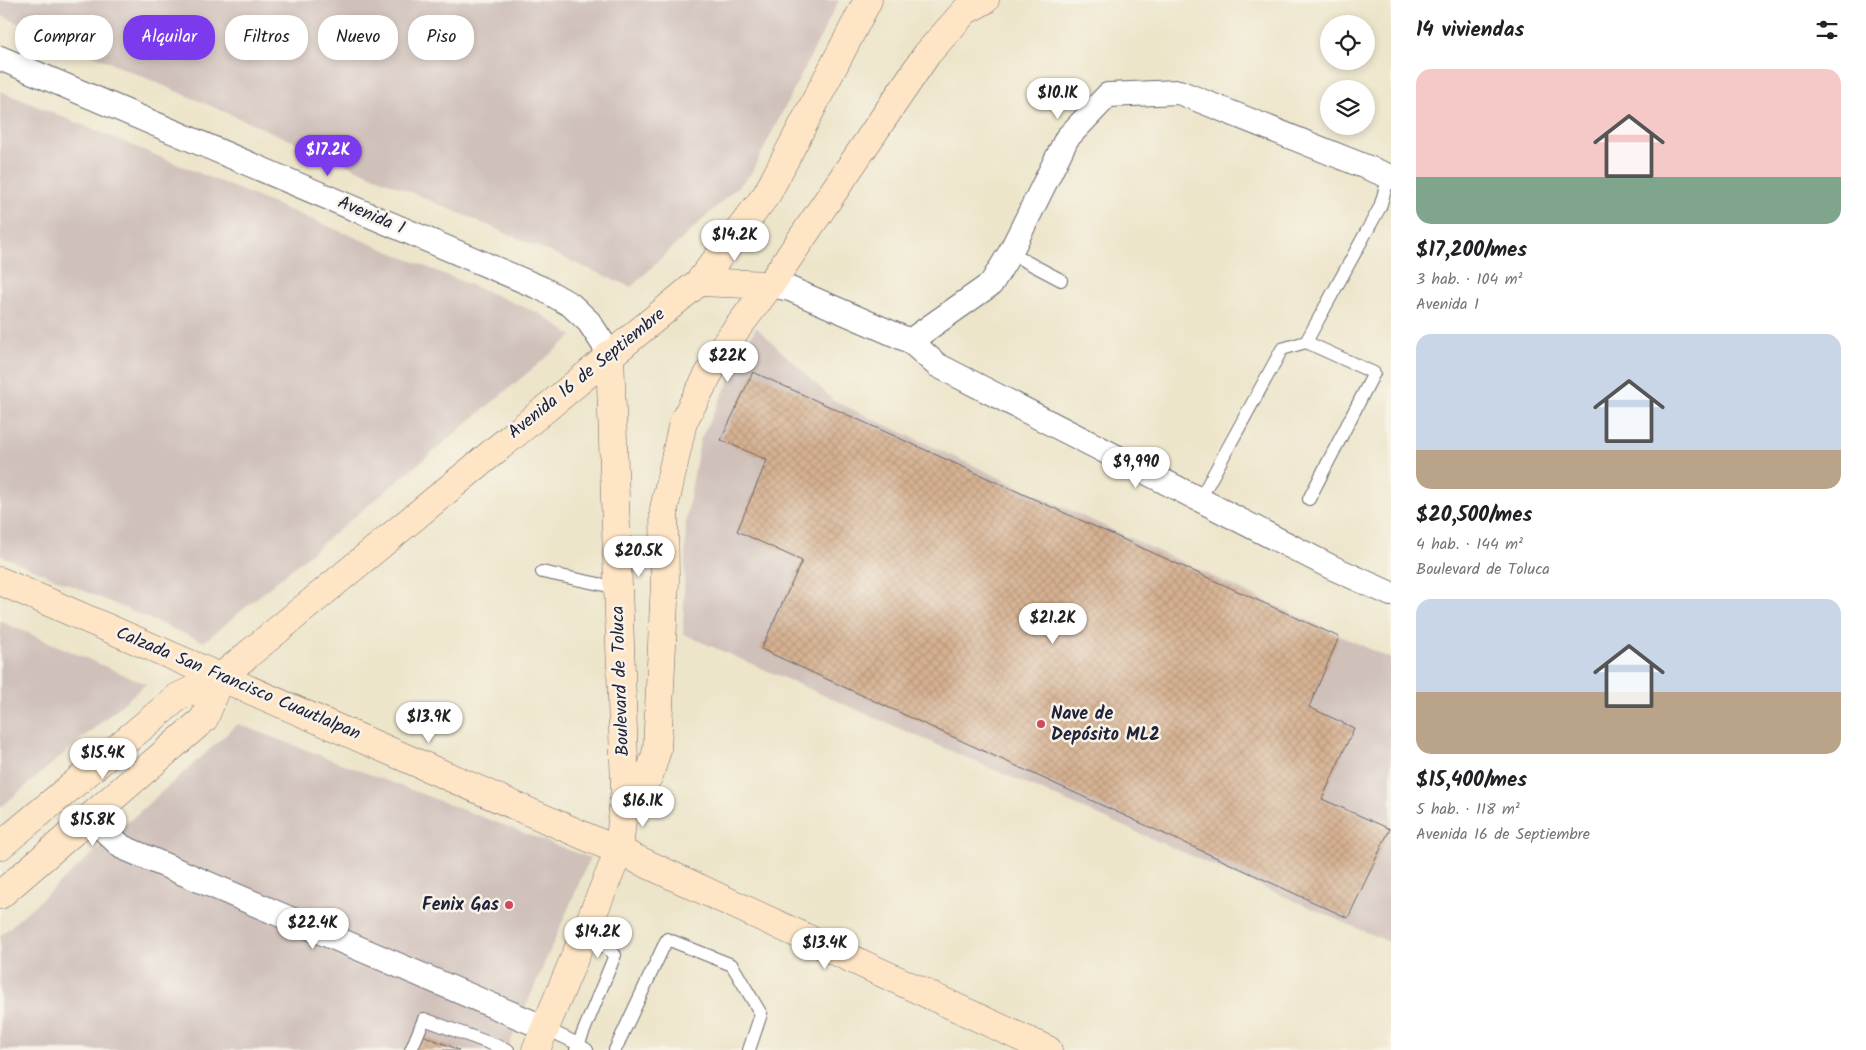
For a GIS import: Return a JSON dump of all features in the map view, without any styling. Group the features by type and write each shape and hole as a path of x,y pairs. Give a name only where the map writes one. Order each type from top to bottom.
{"main road":[{"name":"Avenida 16 de Septiembre","path":"0,846 178,697 222,676 699,282 766,194 868,0"},
{"path":"624,802 649,776 657,750 665,581 664,509 683,422 723,347 770,285 927,54 966,12 985,0"},
{"path":"699,282 770,285"},
{"name":"Boulevard de Toluca","path":"540,1039 586,933 619,850 624,802 610,354"},
{"name":"Calzada San Francisco Cuautlalpan","path":"0,581 619,850 1048,1050"},
{"name":"Avenida 16 de Septiembre","path":"0,895 204,719 222,676"}],"street":[{"name":"Avenida 1","path":"0,58 543,289 571,305 583,316 610,354"},
{"path":"910,341 991,284 1010,253 1067,138 1108,96 1179,92 1390,177"},
{"path":"770,285 790,288 910,341 936,365 1331,567 1391,594"},
{"path":"91,818 122,848 540,1039"}],"lane":[{"path":"1306,342 1380,207 1390,177"},
{"path":"1010,253 1061,280"},
{"path":"1200,499 1282,349 1306,342 1374,373 1309,499"},
{"path":"542,572 604,585 618,585"},
{"path":"540,1039 580,1048 614,955 586,933"},
{"path":"615,1050 667,939 732,965 761,1014 749,1050"},
{"path":"412,1050 424,1019 508,1050"}],"shaded area":[{"path":"0,0 839,0 751,174 631,287 104,60 113,60 113,15 15,15 15,21 0,15"},
{"path":"0,91 541,314 572,336 204,642 0,555"},
{"path":"756,327 834,401 1391,659 1391,943 683,634 686,520 700,440"},
{"path":"0,621 146,684 0,808"},
{"path":"238,724 590,858 507,1050 0,1050 0,936"}],"building":[{"path":"753,372 1339,637 1309,707 1354,728 1322,799 1390,829 1348,918 761,649 802,561 737,531 767,460 721,440"},
{"path":"420,1034 459,1050 414,1050"}],"place":[{"name":"Nave de Depósito ML2","path":"1041,724"},
{"name":"Fenix Gas","path":"509,905"}]}
